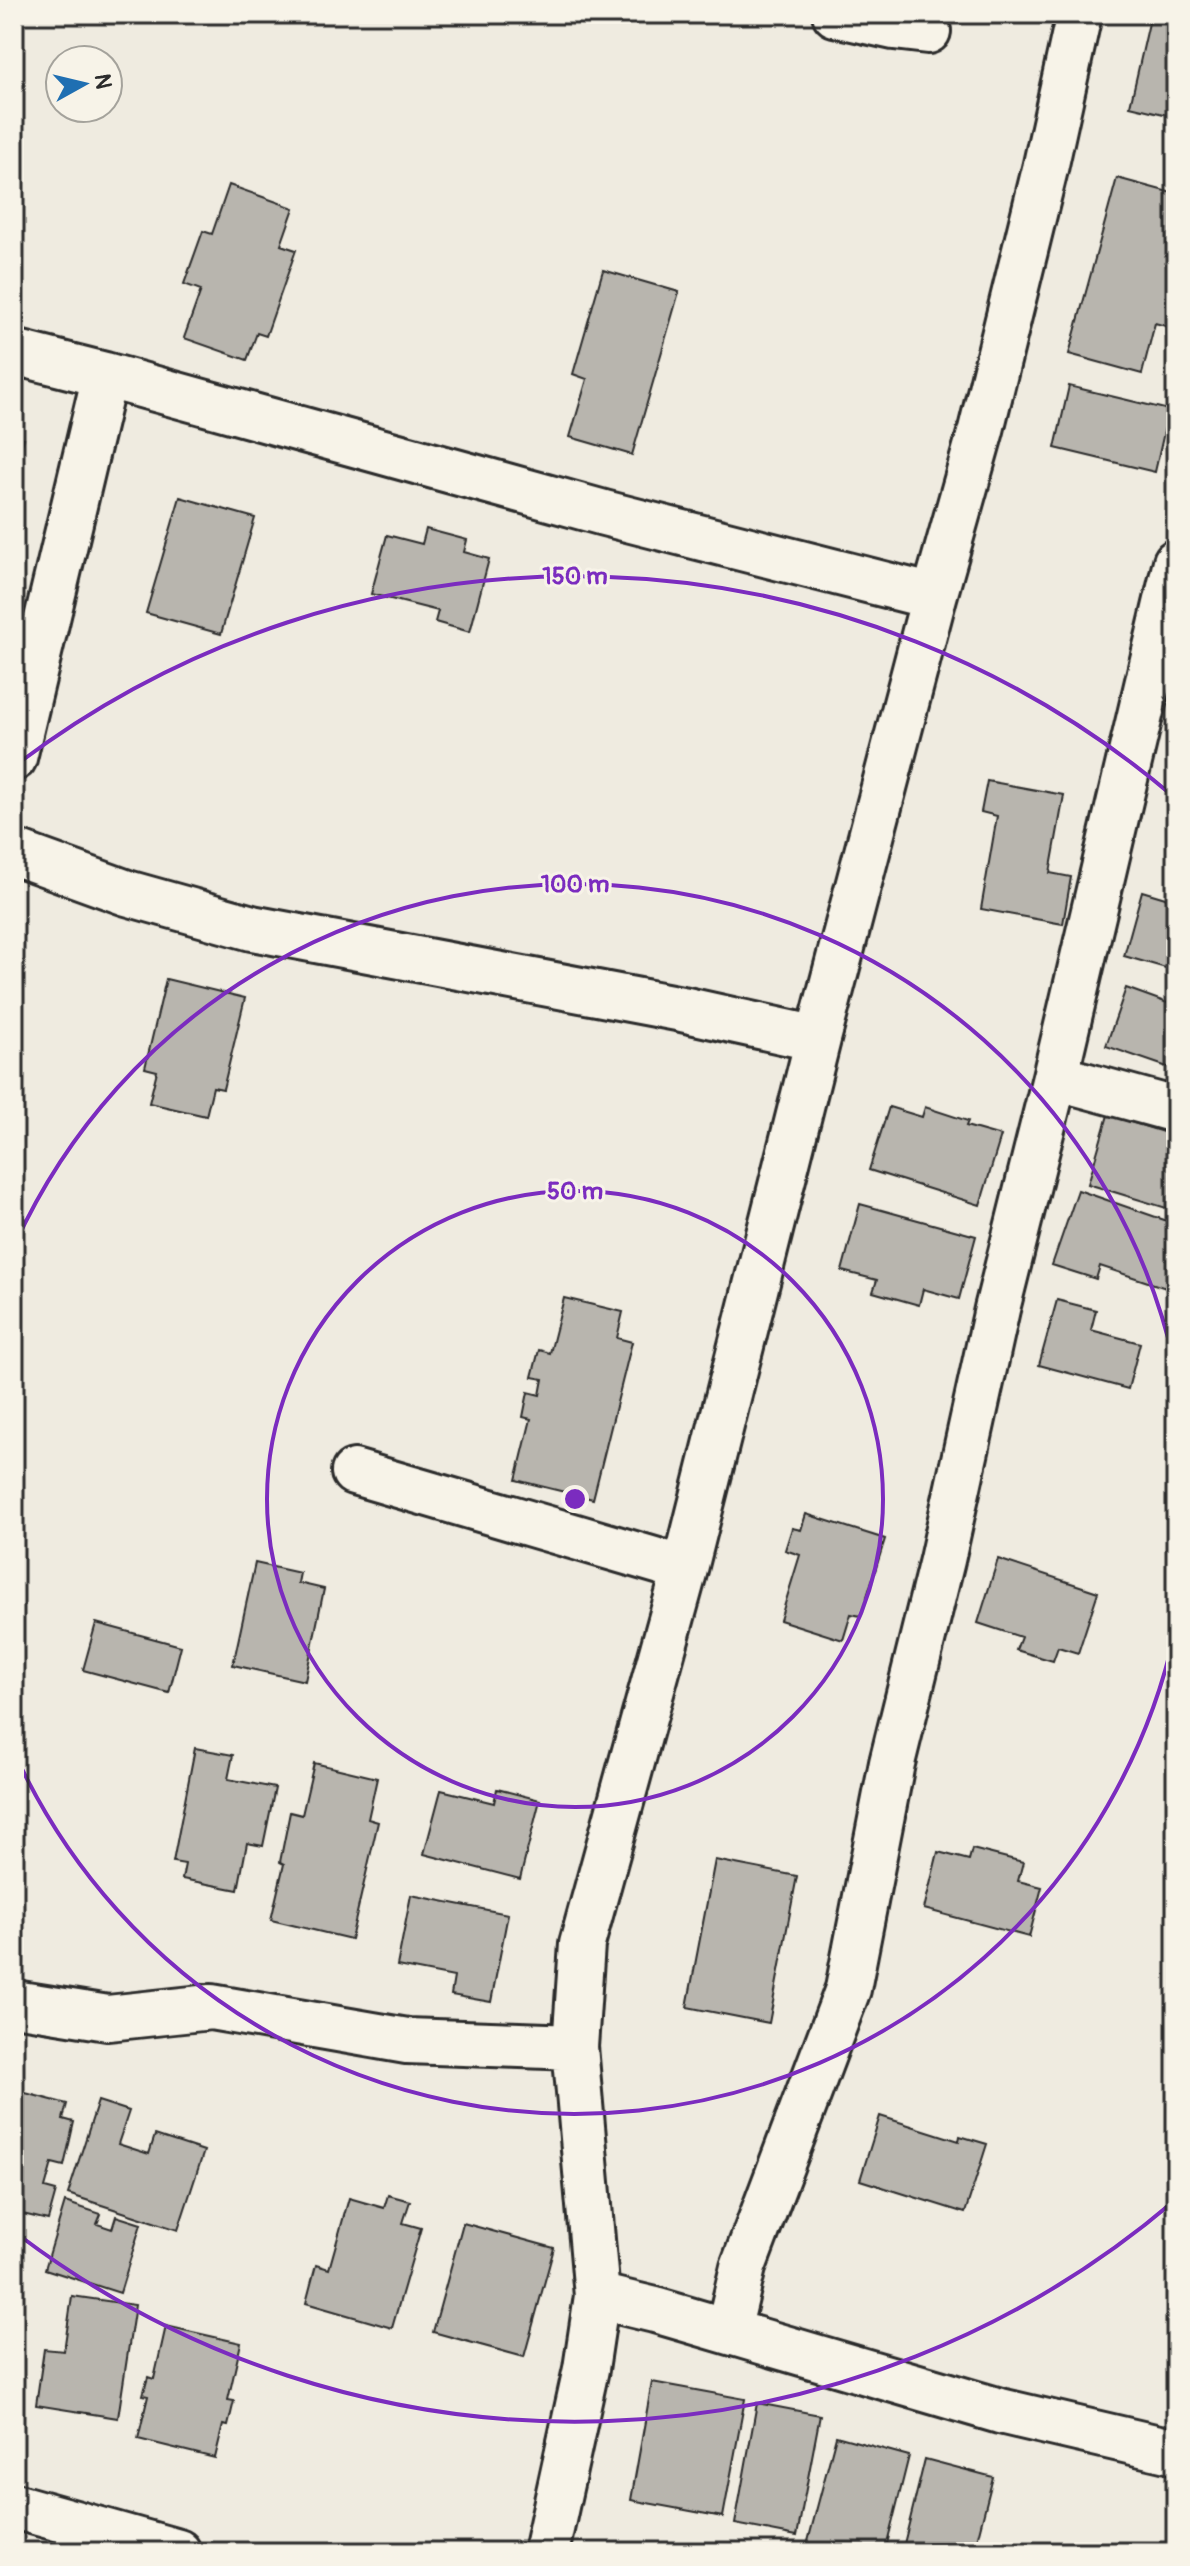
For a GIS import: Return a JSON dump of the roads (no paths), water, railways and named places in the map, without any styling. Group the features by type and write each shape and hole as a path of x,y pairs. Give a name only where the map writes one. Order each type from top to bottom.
{"street":[{"path":"835,14 928,31"},
{"path":"546,2552 586,2369 597,2296 575,2047 582,1944 685,1569 818,1039 981,430 1045,169 1079,14"},
{"path":"14,352 604,513 934,597"},
{"path":"14,758 105,375"},
{"path":"728,2331 743,2267 848,1989 892,1763 1176,562"},
{"path":"14,852 127,893 252,928 682,1009 818,1039"},
{"path":"1055,1077 1176,1110"},
{"path":"354,1472 685,1569"},
{"path":"14,2003 108,2018 211,2007 407,2041 575,2047"},
{"path":"597,2296 1000,2411 1176,2452"},
{"path":"14,2506 178,2552"}]}
